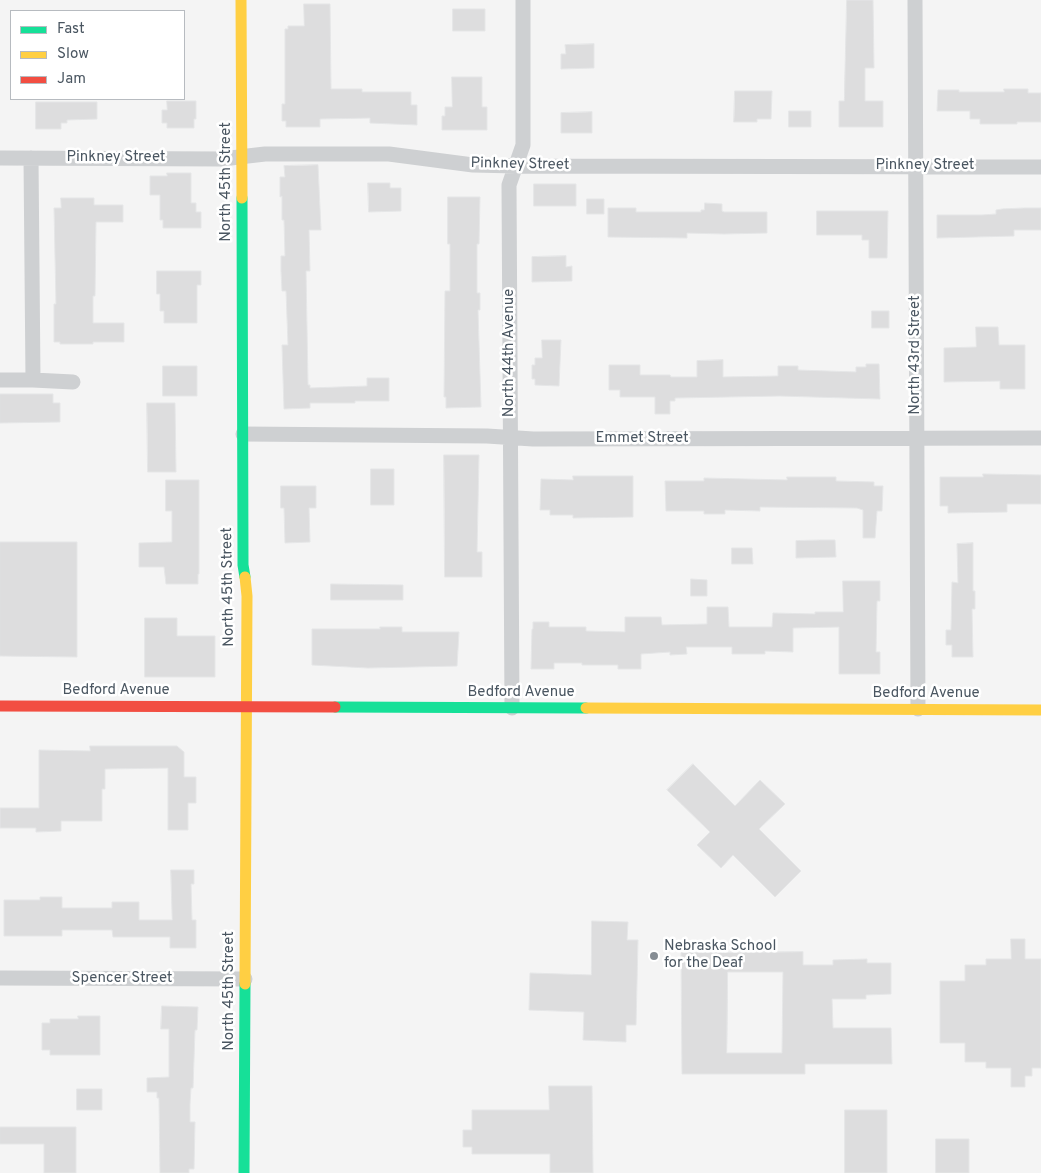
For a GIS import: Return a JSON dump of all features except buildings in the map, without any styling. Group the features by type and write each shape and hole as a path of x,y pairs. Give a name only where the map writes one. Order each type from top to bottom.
{"street":[{"name":"North 45th Street","path":"241,0 243,565 247,596 244,1173"},
{"name":"North 44th Avenue","path":"512,708 509,185 523,145 522,0"},
{"name":"North 43rd Street","path":"915,0 918,709"},
{"name":"Pinkney Street","path":"0,158 222,159 265,154 390,154 472,165 516,166 1041,166"},
{"path":"31,158 33,380"},
{"path":"0,380 73,382"},
{"name":"Emmet Street","path":"243,434 533,439 1041,438"},
{"name":"Bedford Avenue","path":"0,706 1041,710"},
{"name":"Spencer Street","path":"0,978 245,980"}],"traffic: fast":[{"path":"242,198 243,565 245,577"},
{"path":"335,707 586,708"},
{"path":"244,1173 245,984"}],"traffic: slow":[{"path":"241,0 242,198"},
{"path":"245,577 247,596 245,984"},
{"path":"586,708 1041,710"}],"traffic: jam":[{"path":"0,706 335,707"}],"place":[{"name":"Nebraska School for the Deaf","path":"654,956"}]}
